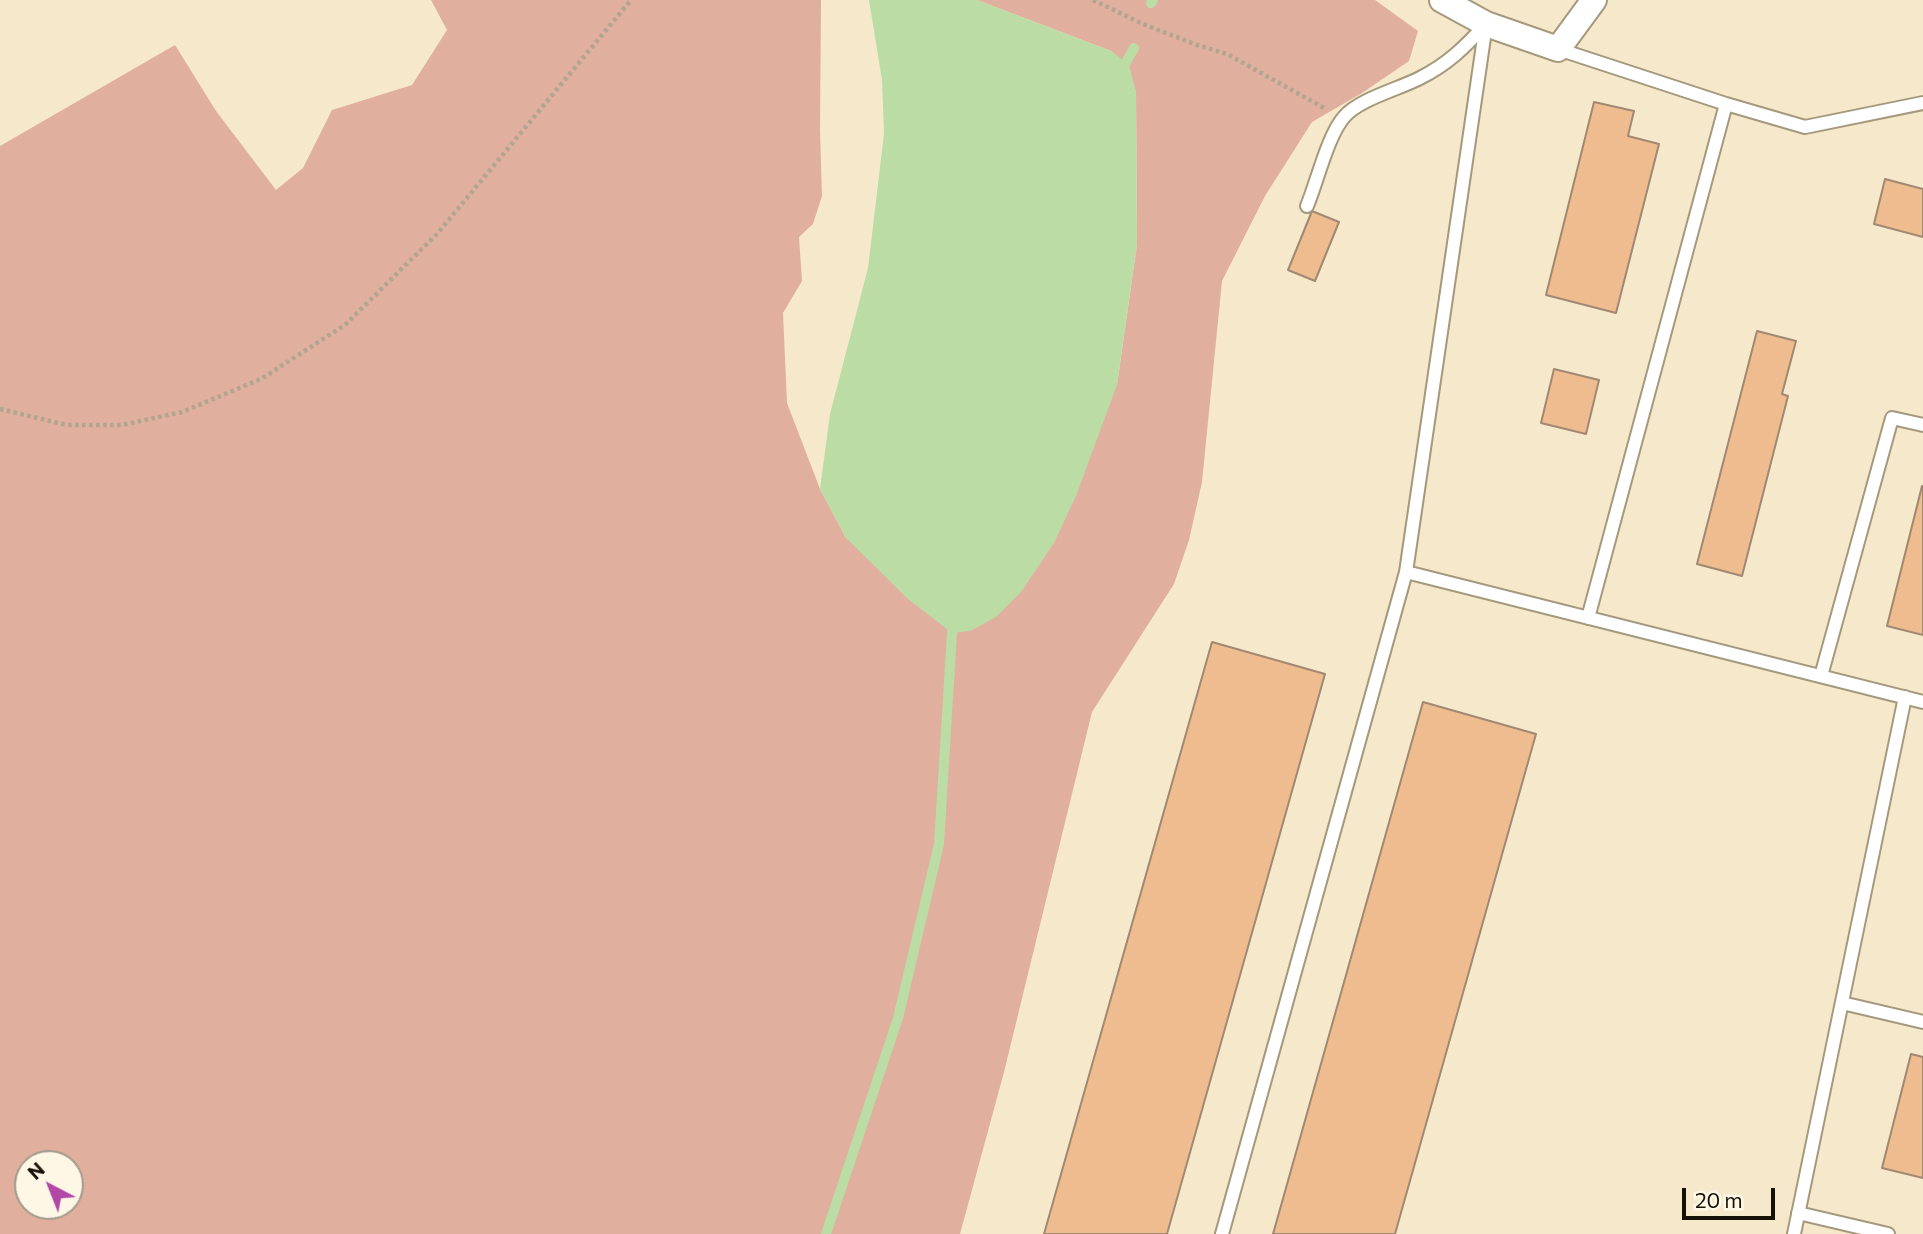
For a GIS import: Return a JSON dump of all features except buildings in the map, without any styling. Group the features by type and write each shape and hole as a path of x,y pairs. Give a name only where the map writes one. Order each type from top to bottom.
{"street":[{"path":"1443,0 1486,24 1558,50 1594,0"}],"lane":[{"path":"1307,206 1335,130 1343,119 1361,106 1421,78 1458,55 1486,24"},
{"path":"1222,1234 1406,572 1486,24"},
{"path":"1558,50 1805,127 1923,103"},
{"path":"1588,618 1726,104"},
{"path":"1821,676 1892,418 1923,425"},
{"path":"1406,572 1923,702"},
{"path":"1794,1234 1905,697"},
{"path":"1842,1003 1923,1022"},
{"path":"1798,1213 1888,1234"}],"path":[{"path":"0,409 68,425 122,425 152,420 182,412 261,379 293,359 345,325 437,234 631,0"},
{"path":"1093,0 1143,24 1227,54 1343,119"}],"shaded area":[{"path":"431,0 821,0 822,196 813,224 799,237 802,281 783,313 787,403 820,489 846,538 1117,385 1137,244 1136,92 1125,64 1111,51 977,0 1375,0 1418,31 1409,61 1312,122 1265,196 1222,281 1202,482 1189,540 1174,584 1092,712 1004,1072 960,1234 0,1234 0,146 175,45 216,111 276,190 303,168 332,110 412,85 447,30"},
{"path":"869,0 977,0 1111,51 1129,65 1136,92 1137,244 1117,385 1076,496 1054,543 1021,592 996,617 970,631 952,633 908,599 846,538 820,489 830,414 868,268 884,134 882,80"}],"waterway":[{"path":"1120,73 1134,48"},
{"path":"826,1234 898,1018 939,844 952,633 955,622"}]}
